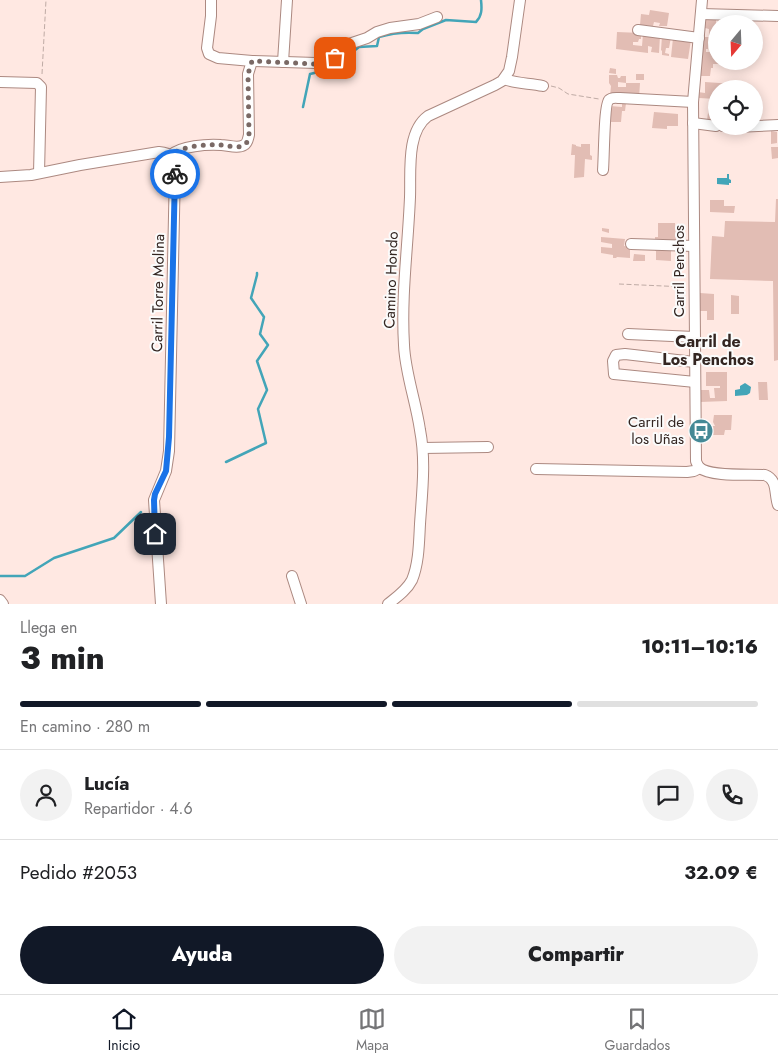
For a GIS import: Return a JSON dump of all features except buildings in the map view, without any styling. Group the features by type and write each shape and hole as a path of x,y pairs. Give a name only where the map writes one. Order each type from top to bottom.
{"street":[{"path":"211,0 207,48 209,54 218,58 252,61 328,63 344,48 377,32 419,24 437,17"},
{"path":"283,62 287,0"},
{"path":"520,0 511,65 504,79 543,86"},
{"name":"Carril Penchos","path":"700,468 696,461 694,362 693,102 702,0"},
{"path":"701,14 778,16"},
{"path":"638,30 699,38"},
{"path":"0,177 39,173 159,152 171,155 179,150 207,145 245,145 249,134 248,74 252,61"},
{"name":"Camino Hondo","path":"388,604 404,591 411,581 415,570 423,480 423,448 406,364 403,320 411,151 416,131 421,122 428,116 504,79"},
{"path":"0,82 37,83 42,87 39,173"},
{"path":"603,170 605,123 608,101 610,99 693,102"},
{"path":"693,123 708,125"},
{"path":"763,126 778,125"},
{"name":"Carril Torre Molina","path":"161,604 154,507 155,494 166,471 169,442 175,169 174,159 171,155"},
{"path":"631,244 694,246"},
{"path":"628,334 694,337"},
{"path":"694,362 625,354 616,355 613,361 614,374 695,382"},
{"path":"423,448 488,447"},
{"path":"536,469 687,472 700,468 718,473 765,475 771,477 774,481 778,505"},
{"path":"292,576 301,604"},
{"path":"0,600 3,604"}],"path":[{"path":"40,85 46,0"},
{"path":"543,86 556,87 568,94 608,101"},
{"path":"619,284 694,287"}],"water":[{"path":"727,174 729,174 729,179 731,180 729,185 717,184 717,178 727,178"},
{"path":"745,383 751,387 750,393 735,396 735,390 740,389 740,386"}],"waterway":[{"path":"303,107 310,74 331,69 359,47 377,46 379,37 398,33 418,33 423,29 446,20 476,22 481,12 481,0"},
{"path":"226,462 266,443 258,409 267,390 257,361 268,345 260,334 264,317 251,298 257,273"},
{"path":"0,576 25,576 54,558 114,538 141,512"}],"way so far":[{"path":"175,174 175,163 171,155 175,151 207,145 240,146 247,143 249,134 248,74 252,61 316,64 328,63 335,58"}],"place":[{"name":"Carril de los Uñas","path":"701,431"}],"district":[{"name":"Carril de Los Penchos","path":"708,350"}],"route":[{"path":"155,534 154,500 166,471 169,437 175,174"}]}
